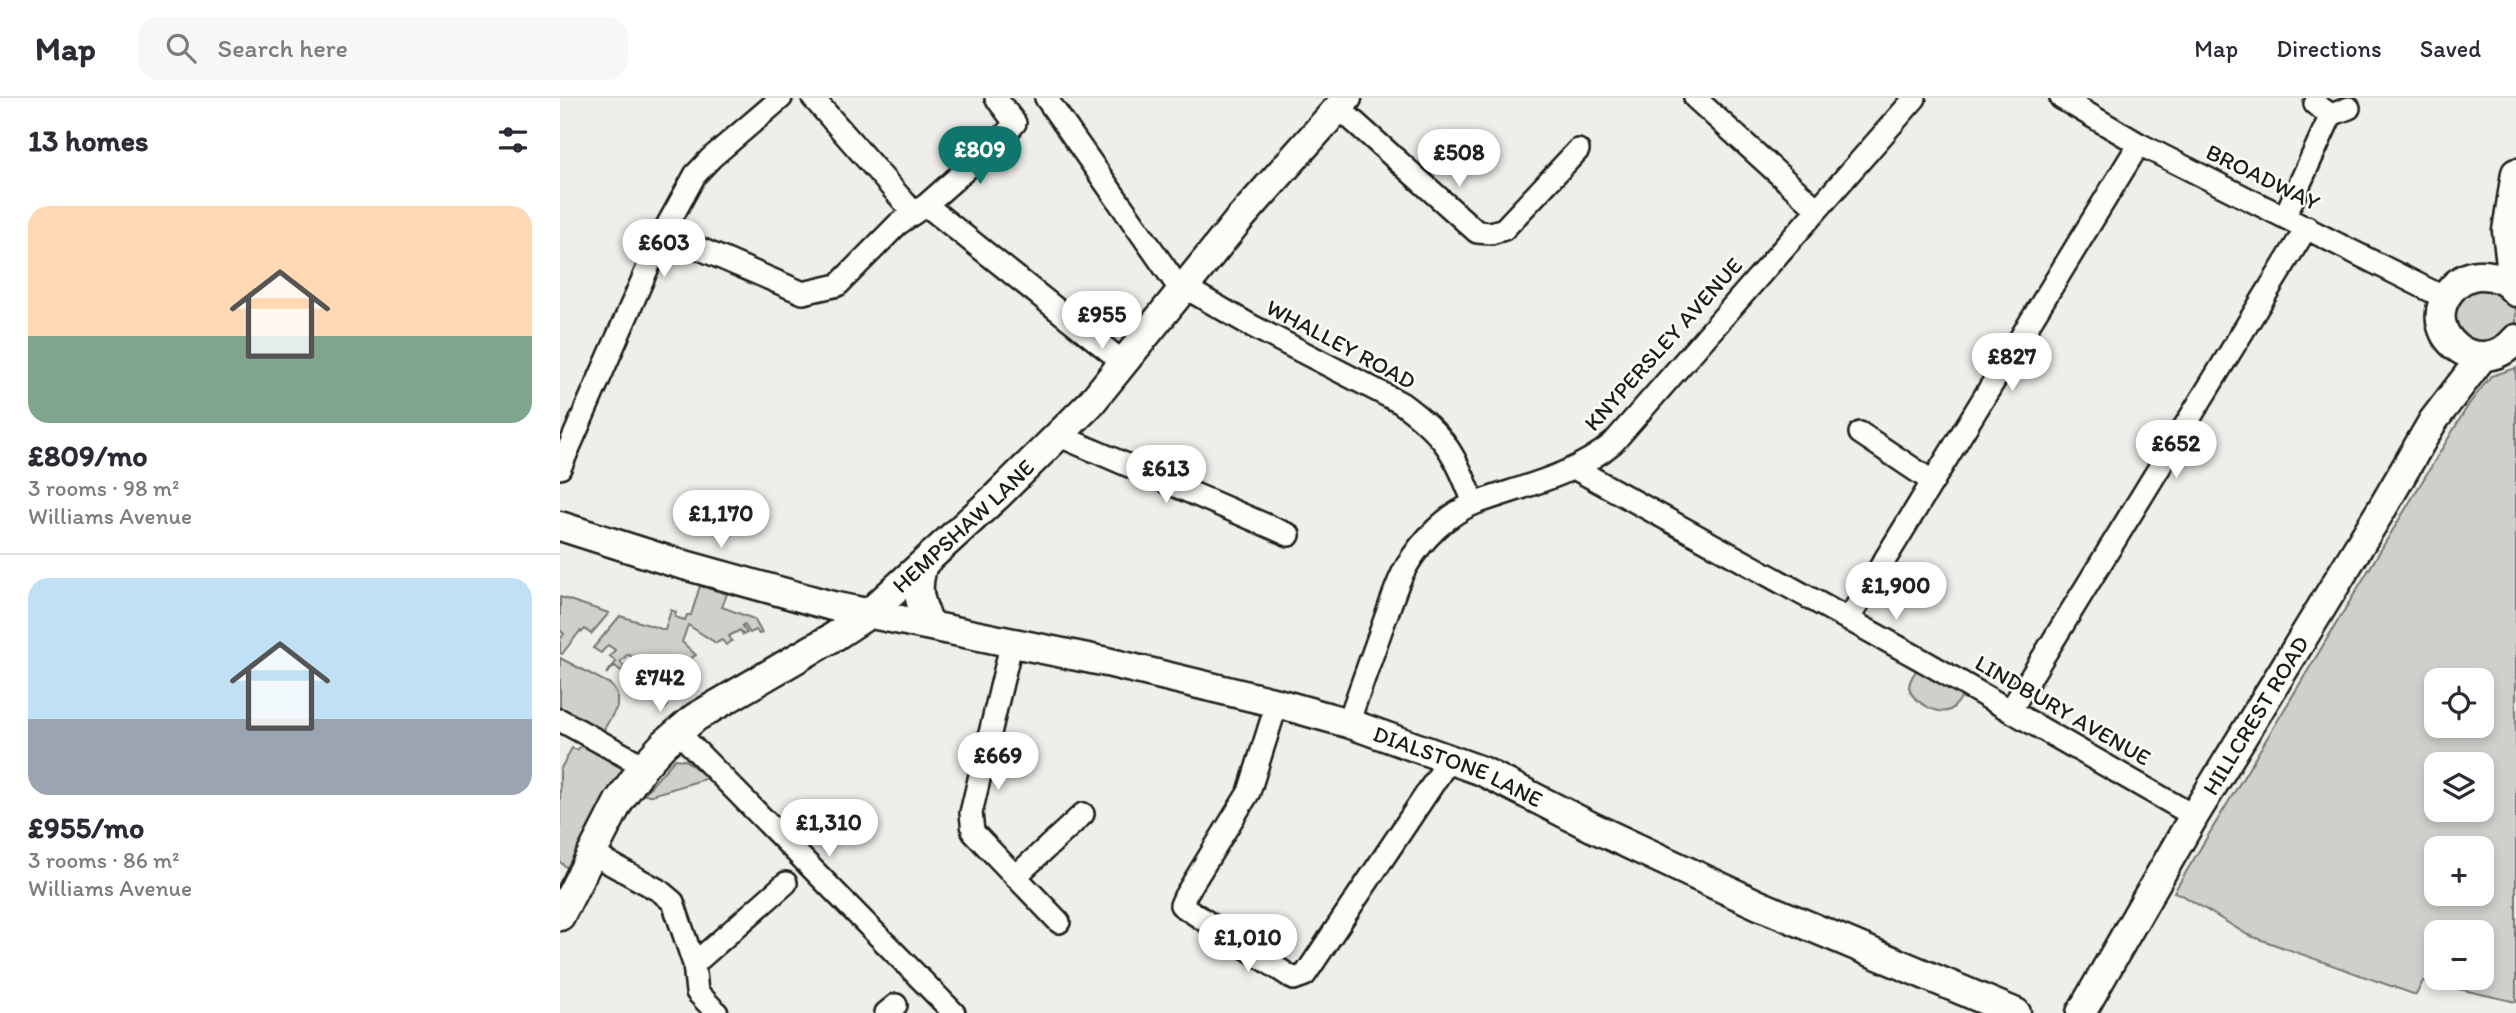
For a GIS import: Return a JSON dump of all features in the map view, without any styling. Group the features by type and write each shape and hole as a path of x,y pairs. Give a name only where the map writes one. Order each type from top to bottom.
{"street":[{"path":"560,468 675,208 695,175 711,158 781,98"},
{"path":"813,98 920,209 1124,363"},
{"path":"663,233 803,293 838,285 898,224 920,209 1015,123 996,98"},
{"path":"1045,98 1175,282 1182,288"},
{"path":"1695,98 1817,209"},
{"name":"KNYPERSLEY AVENUE","path":"1348,723 1406,567 1423,543 1441,526 1474,503 1533,485 1600,454 1632,423 1915,98"},
{"name":"BROADWAY","path":"2061,98 2139,144 2445,298"},
{"path":"1343,103 1478,232 1491,233 1504,229 1578,150"},
{"name":"HEMPSHAW LANE","path":"560,916 619,801 644,766 677,731 705,711 867,615 1060,436 1124,363 1182,288 1343,103"},
{"path":"2285,216 2332,109"},
{"path":"1849,620 2139,144"},
{"path":"2515,291 2507,231 2516,173"},
{"path":"2010,711 2307,228"},
{"path":"2482,275 2507,231"},
{"path":"2482,357 2461,351 2445,334 2441,322 2445,298 2460,281 2482,275 2504,281 2515,291"},
{"name":"WHALLEY ROAD","path":"1182,288 1401,403 1420,417 1447,444 1474,503"},
{"name":"HILLCREST ROAD","path":"2081,1013 2194,816 2433,421 2482,357 2495,355 2516,339"},
{"name":"HILLCREST ROAD","path":"2433,421 2452,344"},
{"path":"1860,433 1933,482"},
{"path":"1060,436 1289,535"},
{"name":"LINDBURY AVENUE","path":"1574,468 2194,816"},
{"name":"DIALSTONE LANE","path":"560,526 670,561 867,615 1012,641 1277,703 1348,723 1482,771 1592,827 1759,905 2016,1013"},
{"path":"923,564 917,590 929,624"},
{"path":"808,600 814,613 810,650"},
{"path":"1012,641 971,813 973,832 1059,922"},
{"path":"1277,703 1250,792 1181,905 1294,979 1305,975 1449,760"},
{"path":"560,720 644,766"},
{"path":"677,731 954,1013"},
{"path":"1016,876 1083,814"},
{"path":"591,853 660,891 673,902 694,964 696,992 717,1013"},
{"path":"694,964 786,883"}],"shaded area":[{"path":"2460,281 2516,292 2516,339 2482,357 2442,310"},
{"path":"2516,368 2516,1002 2463,990 2494,990 2494,920 2424,920 2424,981 2416,995 2248,935 2174,892 2469,404 2491,376"},
{"path":"700,586 727,594 722,607 754,619 762,633 759,634 756,630 750,633 744,624 742,626 747,633 743,635 740,630 729,636 732,641 726,645 722,640 716,643 688,625 682,642 696,655 691,658 694,663 687,667 684,662 673,668 676,673 672,676 666,672 662,675 665,680 644,693 667,705 666,708 624,686 639,671 628,664 633,658 628,654 620,662 625,667 621,671 615,666 606,674 616,662 610,656 615,650 608,645 601,653 593,648 620,616 665,630 671,610 676,612 675,617 685,620 687,615 691,615"},
{"path":"560,597 609,613 591,634 585,629 580,631 562,654 560,639 564,634 560,630"},
{"path":"560,658 610,684 617,693 617,707 603,731 560,709"},
{"path":"1922,662 1967,687 1958,703 1950,710 1932,709 1920,702 1911,692 1910,680"},
{"path":"582,745 622,769 570,870 560,862 560,770 572,748 577,750"},
{"path":"675,759 685,760 708,778 652,795 643,795"}]}
